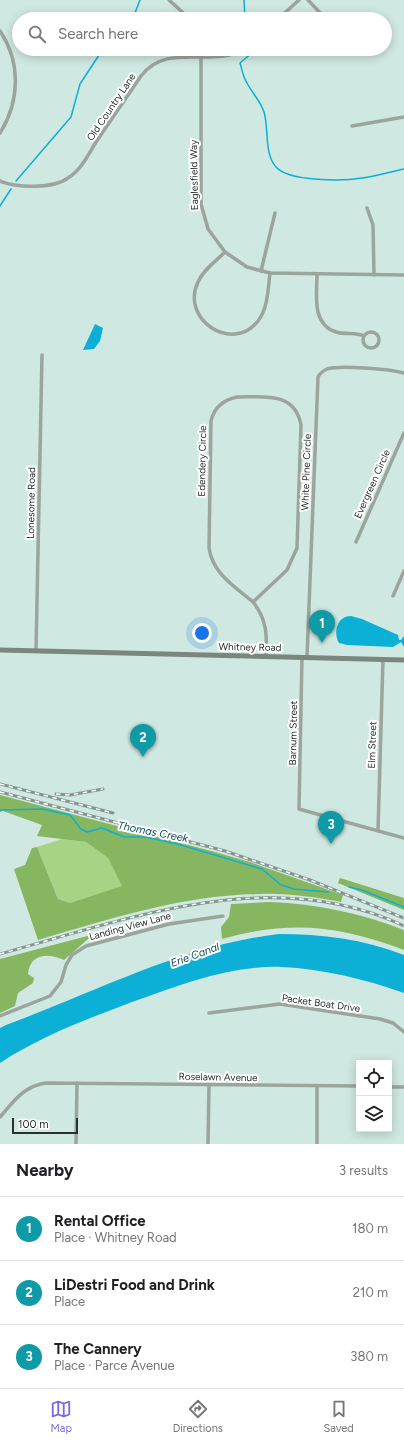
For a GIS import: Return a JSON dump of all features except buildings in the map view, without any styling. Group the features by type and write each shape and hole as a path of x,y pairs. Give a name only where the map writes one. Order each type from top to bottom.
{"main road":[{"name":"Whitney Road","path":"0,650 404,660"}],"street":[{"path":"169,0 182,12"},
{"path":"286,12 299,0"},
{"path":"308,0 319,12"},
{"path":"0,31 11,52 16,83 12,108 0,133"},
{"name":"Old Country Lane","path":"0,181 18,185 46,185 65,181 78,169 146,70 152,65 166,58 225,56"},
{"name":"Eaglesfield Way","path":"202,57 200,204 208,229 224,252 239,263 261,272 404,275"},
{"path":"352,126 404,117"},
{"path":"367,208 373,225 374,275"},
{"path":"261,272 275,213"},
{"path":"224,252 203,274 198,282 195,292 197,311 204,323 212,329 222,333 236,333 247,330 255,324 262,316 265,307 270,273"},
{"path":"317,274 318,311 324,324 337,332 357,333 364,336"},
{"path":"371,332 376,333 379,338 377,345 370,348 365,345 363,341 364,336 371,332"},
{"name":"Lonesome Road","path":"36,651 42,355"},
{"name":"White Pine Circle","path":"304,657 318,377 323,371 330,369 385,370 404,372"},
{"name":"Edendery Circle","path":"253,602 287,570 297,548 301,425 296,410 285,400 274,397 237,397 221,404 214,413 211,421 209,548 213,564 220,573 253,602 261,613 265,624 266,656"},
{"name":"Evergreen Circle","path":"356,542 404,433"},
{"path":"393,596 404,571"},
{"name":"Barnum Street","path":"304,657 299,808 378,831"},
{"name":"Elm Street","path":"378,831 383,659"},
{"path":"378,831 404,838"},
{"name":"Landing View Lane","path":"0,1016 50,996 61,982 66,965 72,955 86,946 169,924 223,916"},
{"name":"Packet Boat Drive","path":"209,1013 280,1004 380,1019 393,1023 404,1032"},
{"name":"Roselawn Avenue","path":"0,1117 17,1097 31,1087 46,1083 356,1086"},
{"path":"76,1144 77,1083"},
{"path":"208,1144 209,1085"},
{"path":"317,1086 317,1144"},
{"path":"392,1086 404,1087"}],"green space":[{"path":"0,795 250,862 343,895 341,902 321,898 280,894 231,895 175,903 120,916 38,940 14,869 25,865 32,848 37,847 58,899 70,903 122,886 108,858 86,842 37,836 42,825 3,811 0,812"},
{"path":"62,839 86,842 108,858 123,886 70,903 58,899 37,847"},
{"path":"340,878 404,898 404,910 338,883"},
{"path":"270,902 322,907 355,914 388,924 404,930 404,950 357,935 314,928 270,929 222,939 221,927 229,917 231,904"},
{"path":"114,929 113,934 88,939 64,960 52,956 41,956 36,958 32,962 28,974 34,978 33,983 18,993 15,1006 0,1013 0,959"}],"water":[{"path":"95,324 103,328 100,341 94,349 83,350"},
{"path":"351,616 362,619 398,635 399,640 401,640 404,636 404,647 401,642 393,647 347,645 339,643 336,630 339,622 346,617"},
{"name":"Erie Canal","path":"279,934 342,938 373,945 404,955 404,993 374,983 328,972 282,967 243,969 206,977 187,983 98,1015 48,1036 0,1063 0,1028 6,1025 140,971 174,959 208,948"}],"waterway":[{"path":"135,12 140,0"},
{"path":"244,0 245,12"},
{"path":"16,181 71,117 80,84 98,56"},
{"path":"248,56 240,63 246,81 264,112 268,148 272,162 276,167 283,172 304,178 330,180 362,178 404,169"},
{"path":"0,206 11,189"},
{"name":"Thomas Creek","path":"0,810 42,809 70,815 81,829 87,832 102,828 124,837 146,837 181,845 262,869 281,885 294,889 328,892"},
{"name":"Thomas Creek","path":"349,887 362,890 404,907"}],"railway":[{"path":"0,784 113,813"},
{"path":"56,794 70,795 103,789"},
{"path":"0,792 225,851 310,880 404,918"},
{"path":"0,954 150,913 202,903 253,898 304,899 354,908 404,926"}],"place":[{"name":"Rental Office","path":"322,643"},
{"name":"LiDestri Food and Drink","path":"143,757"},
{"name":"The Cannery","path":"331,844"}]}
